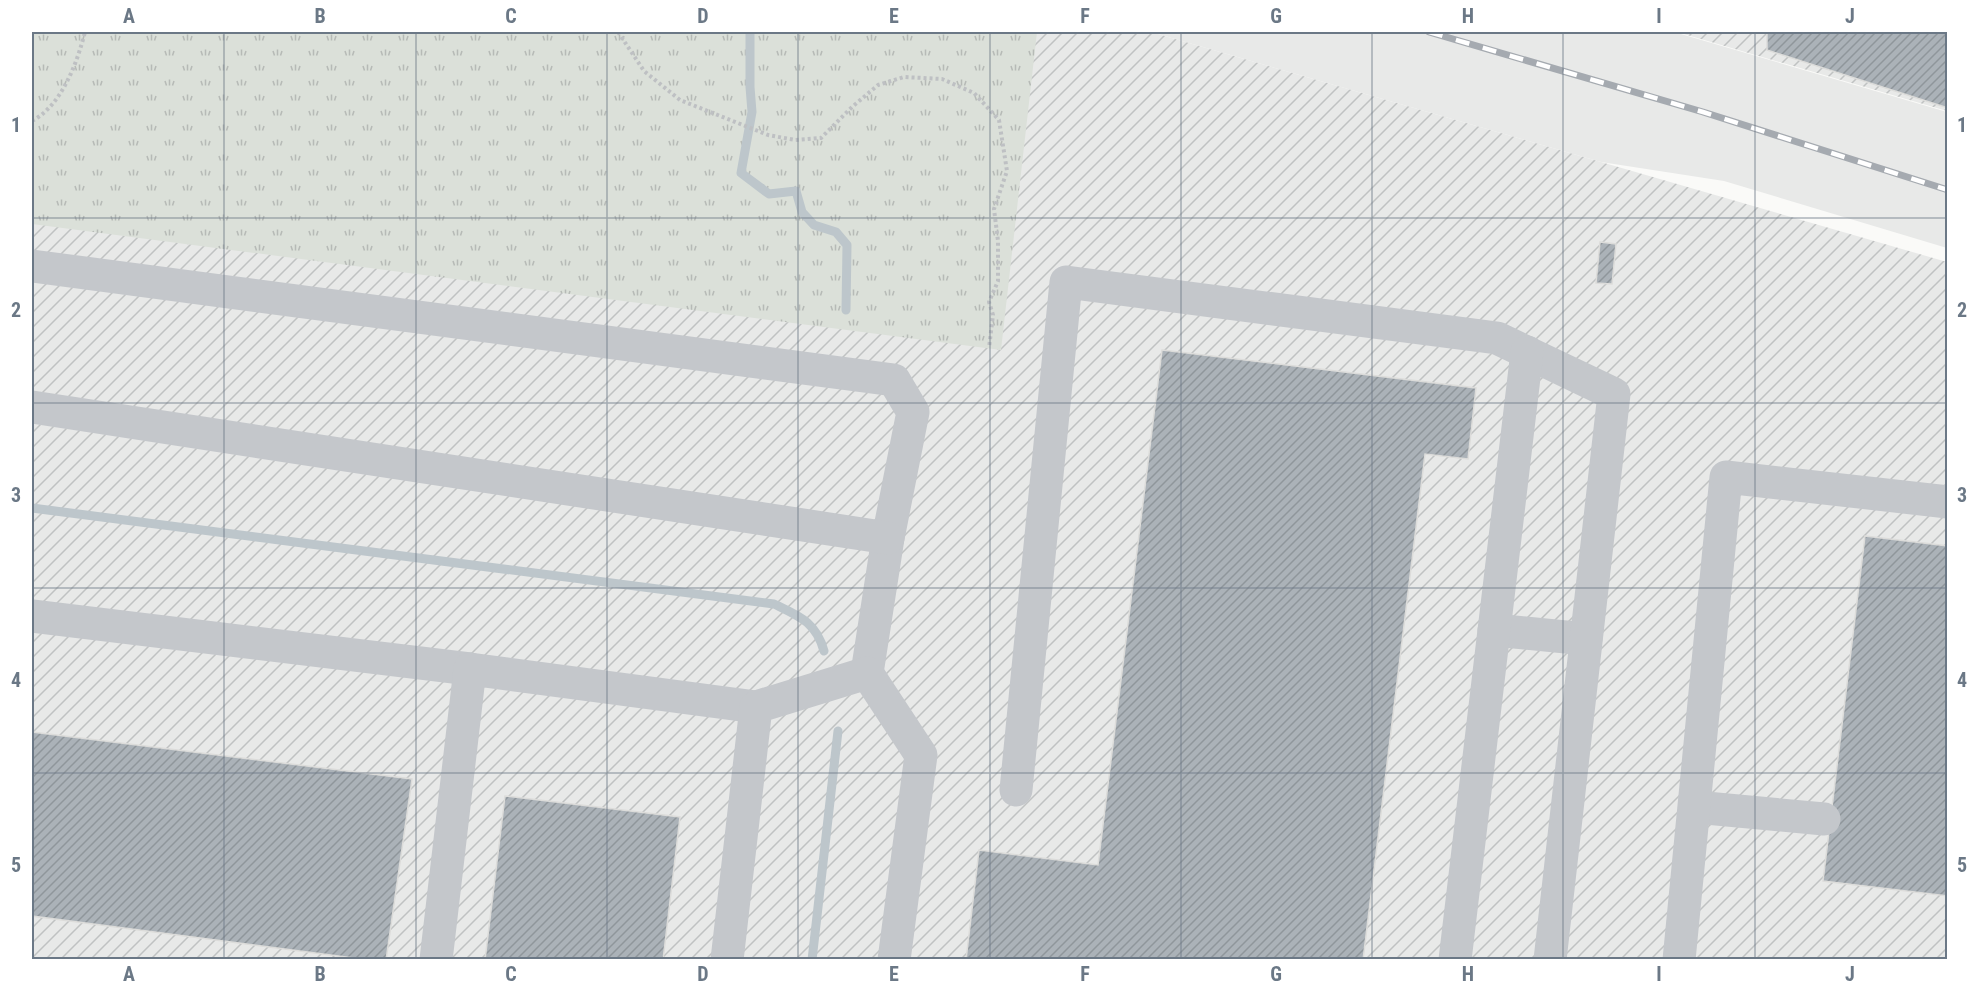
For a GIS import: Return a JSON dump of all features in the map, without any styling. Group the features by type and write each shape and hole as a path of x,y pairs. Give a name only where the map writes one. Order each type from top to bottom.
{"lane":[{"path":"32,266 894,380 913,412 888,538 867,673 921,755 894,960"},
{"path":"1016,790 1066,282 1497,338 1614,394 1550,960"},
{"path":"1455,960 1527,352"},
{"path":"32,407 888,538"},
{"path":"1679,960 1726,477 1947,502"},
{"path":"32,616 470,669 756,707 867,673"},
{"path":"1494,630 1586,639"},
{"path":"436,960 470,669"},
{"path":"727,960 756,707"},
{"path":"1695,807 1824,819"}],"path":[{"path":"32,121 41,116 69,81 85,32"},
{"path":"618,32 644,71 681,100 768,135 795,140 821,138 878,85 904,77 942,79 974,93 999,120 1007,171 994,208 998,241 998,280 989,302 993,315 989,348"}],"shaded area":[{"path":"32,32 1151,32 1947,262 1947,959 32,959"},
{"path":"1151,32 1674,32 1947,112 1947,248 1724,181 1601,162"},
{"path":"1677,32 1947,32 1947,111"}],"green space":[{"path":"32,32 1037,32 1001,350 32,224"}],"building":[{"path":"1767,32 1948,32 1948,108 1767,50"},
{"path":"1600,242 1616,244 1612,284 1596,283"},
{"path":"1162,350 1476,388 1468,459 1425,454 1363,960 966,960 979,850 1098,865"},
{"path":"1865,536 1948,546 1948,896 1823,881"},
{"path":"32,732 412,779 386,960 369,960 32,916"},
{"path":"505,796 680,817 663,960 485,960"}],"waterway":[{"path":"750,32 752,112 741,173 769,194 796,191 802,212 814,225 836,232 847,245 846,310"},
{"path":"32,508 774,604 805,621 816,633 824,651"},
{"path":"812,960 838,731"}],"railway":[{"path":"1429,32 1703,112 1948,190"}]}
